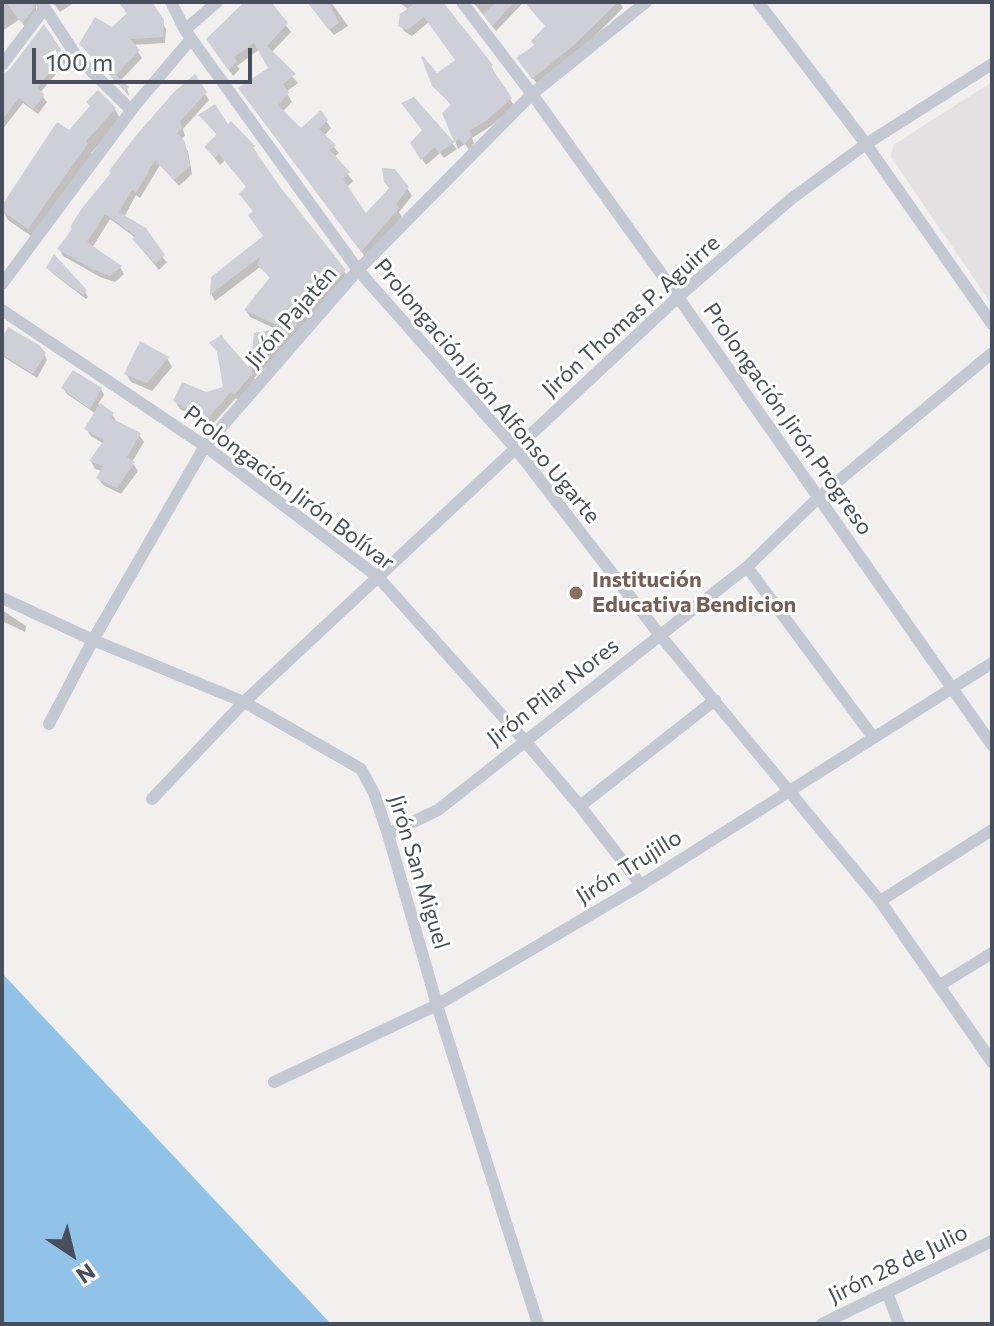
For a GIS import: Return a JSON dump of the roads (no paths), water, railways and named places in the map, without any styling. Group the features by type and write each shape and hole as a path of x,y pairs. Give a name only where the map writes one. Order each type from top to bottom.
{"street":[{"name":"Prolongación Jirón Alfonso Ugarte","path":"171,2 188,34 358,270 516,449 659,634 880,901 992,1062"},
{"path":"2,284 188,34 217,2"},
{"name":"Prolongación Jirón Progreso","path":"462,2 678,297 992,745"},
{"name":"Jirón Pajatén","path":"49,724 93,640 205,446 358,270 532,94 646,2"},
{"path":"758,2 866,144 992,324"},
{"path":"2,65 43,5 77,57 131,110"},
{"name":"Jirón Thomas P. Aguirre","path":"152,799 244,702 678,297 791,199 866,144 992,64"},
{"name":"Prolongación Jirón Bolívar","path":"2,310 205,446 378,577 524,740 641,885"},
{"name":"Jirón Pilar Nores","path":"388,834 438,810 747,567 819,497 992,353"},
{"path":"747,567 873,737"},
{"name":"Jirón San Miguel","path":"2,598 93,640 244,702 361,769 374,793 388,834 437,1005 538,1324"},
{"name":"Jirón Trujillo","path":"274,1082 437,1005 641,885 992,663"},
{"path":"580,806 715,700"},
{"path":"880,901 992,830"},
{"path":"940,985 992,953"},
{"name":"Jirón 28 de Julio","path":"822,1324 992,1241"},
{"path":"887,1292 899,1324"}],"water":[{"path":"2,973 331,1324 2,1324"}],"place":[{"name":"Institución Educativa Bendicion","path":"576,593"}]}
